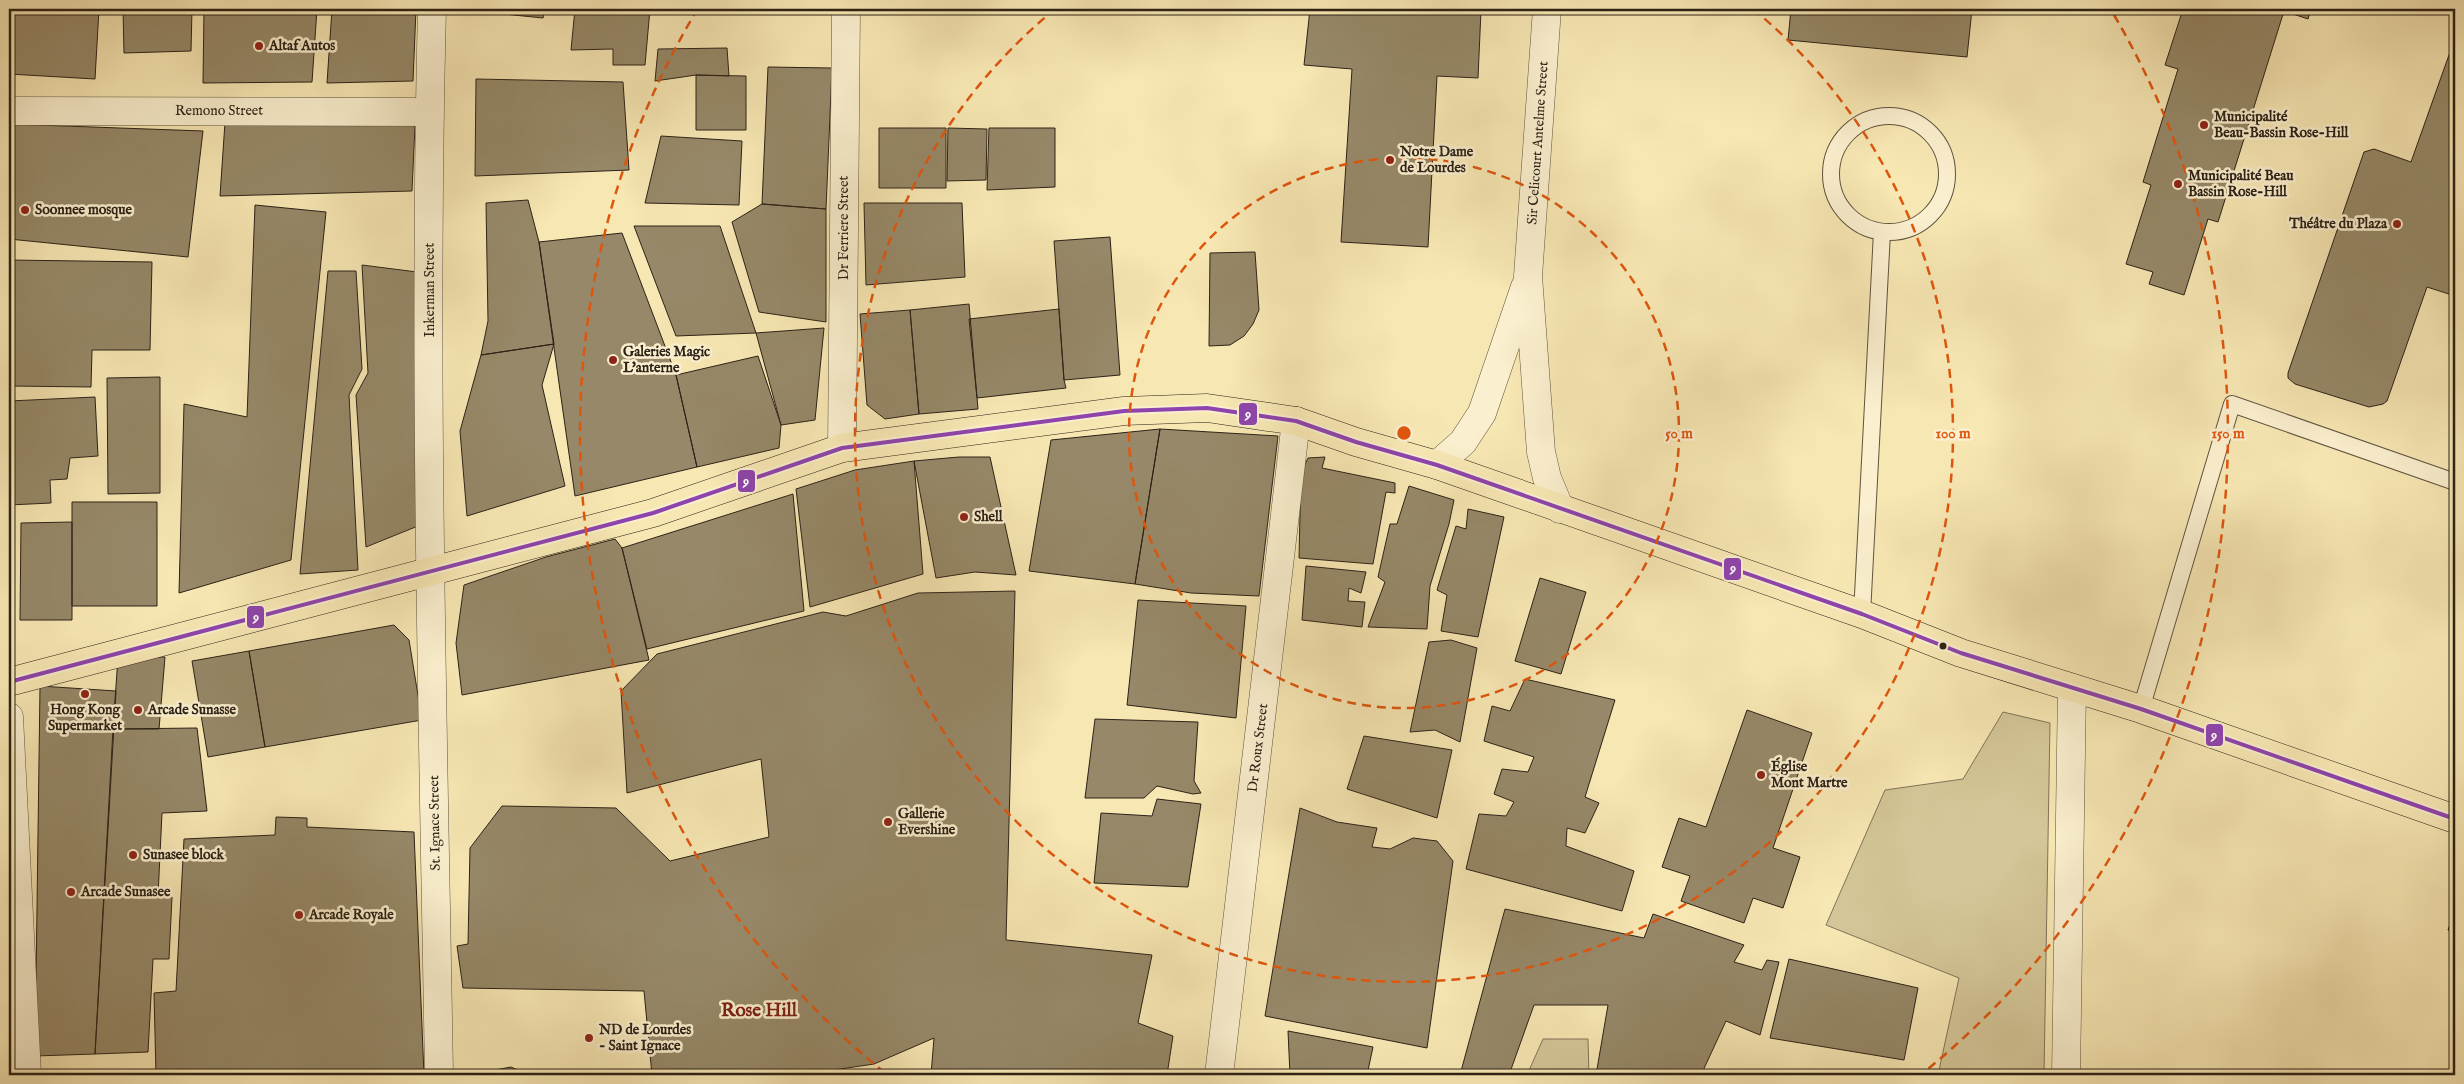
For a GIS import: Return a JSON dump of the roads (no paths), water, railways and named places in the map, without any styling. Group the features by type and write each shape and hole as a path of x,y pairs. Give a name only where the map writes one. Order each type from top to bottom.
{"main road":[{"path":"9,682 653,513 842,448 1124,410 1206,408 1296,421 1356,442 1437,465 1862,614 1961,653 2141,709 2455,819"}],"street":[{"name":"Inkerman Street","path":"430,572 429,112 432,9"},
{"name":"Dr Ferriere Street","path":"842,448 846,9"},
{"name":"Sir Celicourt Antelme Street","path":"1547,9 1528,276 1541,452 1547,478 1560,509"},
{"name":"Remono Street","path":"9,111 429,112"},
{"name":"Sir Celicourt Antelme Street","path":"1437,465 1463,442 1482,414 1528,276"},
{"name":"Dr Roux Street","path":"1219,1075 1296,421"},
{"name":"St. Ignace Street","path":"430,572 439,1075"},
{"path":"2066,1075 2072,688"},
{"path":"9,717 27,1075"}],"lane":[{"path":"1895,115 1915,121 1931,133 1943,150 1947,177 1945,191 1936,209 1921,223 1902,231 1882,232 1862,227 1846,214 1835,198 1830,171 1832,157 1841,139 1856,124 1875,116 1895,115"},
{"path":"1862,614 1882,232"},
{"path":"2141,709 2232,404 2455,482"}],"place":[{"name":"Altaf Autos","path":"259,46"},
{"name":"Municipalité Beau-Bassin Rose-Hill","path":"2204,125"},
{"name":"Notre Dame de Lourdes","path":"1390,160"},
{"name":"Municipalité Beau Bassin Rose-Hill","path":"2178,184"},
{"name":"Soonnee mosque","path":"25,210"},
{"name":"Théâtre du Plaza","path":"2397,224"},
{"name":"Galeries Magic L'anterne","path":"613,360"},
{"name":"Shell","path":"964,517"},
{"name":"Hong Kong Supermarket","path":"85,694"},
{"name":"Arcade Sunasse","path":"138,710"},
{"name":"Église Mont Martre","path":"1761,775"},
{"name":"Gallerie Evershine","path":"888,822"},
{"name":"Sunasee block","path":"133,855"},
{"name":"Arcade Sunasee","path":"71,892"},
{"name":"Arcade Royale","path":"299,915"},
{"name":"ND de Lourdes - Saint Ignace","path":"589,1038"}],"district":[{"name":"Rose Hill","path":"759,1011"}]}
